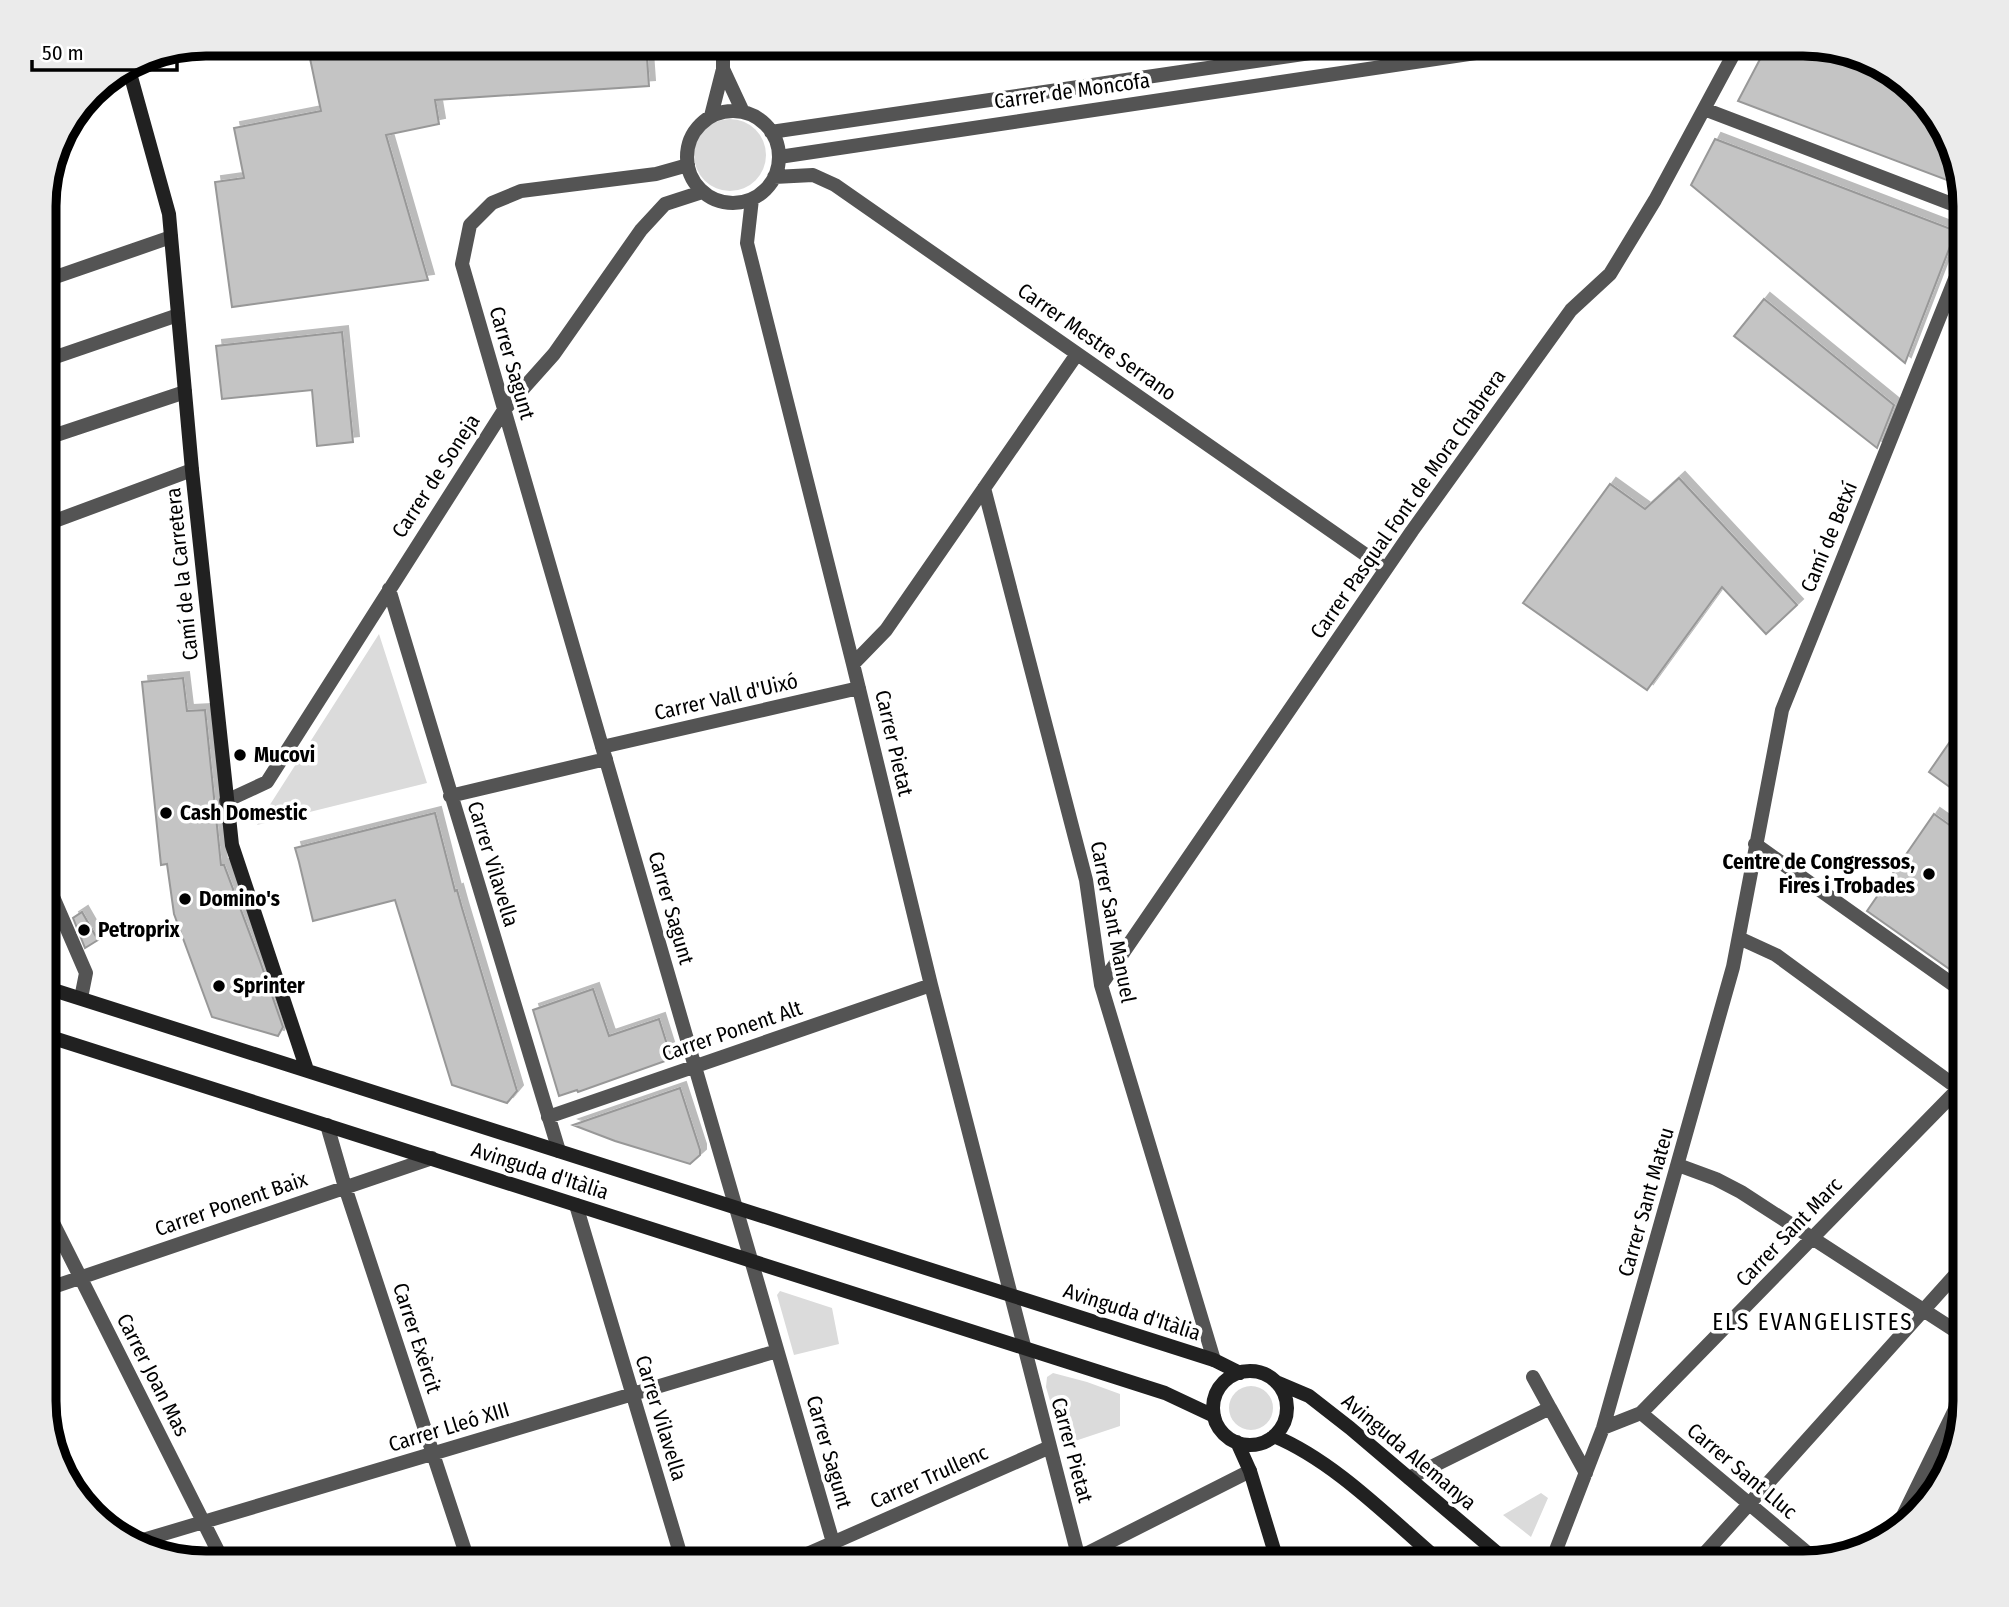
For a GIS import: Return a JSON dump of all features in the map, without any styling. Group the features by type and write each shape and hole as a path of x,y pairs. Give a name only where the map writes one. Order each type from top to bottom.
{"main road":[{"name":"Camí de la Carretera","path":"131,76 169,214 192,470 232,845 307,1070"},
{"name":"Avinguda d'Itàlia","path":"56,991 1214,1360 1240,1373"},
{"name":"Avinguda d'Itàlia","path":"56,1039 1165,1393 1214,1416"},
{"path":"1259,1372 1276,1382 1284,1391 1287,1403 1287,1415 1282,1427 1274,1436 1256,1445 1237,1442 1226,1436 1214,1416 1214,1405 1222,1385 1240,1373 1259,1372"},
{"name":"Avinguda Alemanya","path":"1276,1382 1309,1396 1495,1551"},
{"path":"1274,1436 1322,1461 1428,1551"},
{"path":"1237,1442 1250,1471 1274,1551"}],"street":[{"path":"712,116 723,69 723,56"},
{"name":"Carrer de Moncofa","path":"771,132 1290,56"},
{"name":"Carrer de Moncofa","path":"779,157 1456,56"},
{"name":"Carrer Pasqual Font de Mora Chabrera","path":"1101,985 1386,569 1571,310 1610,274 1655,200 1733,56"},
{"path":"723,69 743,112"},
{"path":"1704,109 1953,204"},
{"path":"727,111 743,112 759,119 771,132 779,157 774,177 765,190 752,199 740,203 726,203 713,199 702,192 692,179 688,150 692,137 700,125 712,116 727,111"},
{"name":"Carrer Sagunt","path":"688,165 656,174 522,191 492,203 470,225 462,264 835,1551"},
{"name":"Carrer Mestre Serrano","path":"774,177 813,175 835,185 1386,569"},
{"name":"Carrer de Soneja","path":"226,801 267,782 504,410 554,354 641,230 665,204 702,192"},
{"name":"Carrer Pietat","path":"752,199 747,243 859,688 930,985 1011,1295"},
{"path":"56,277 171,237"},
{"name":"Camí de Betxí","path":"1755,844 1782,710 1953,284"},
{"path":"56,357 178,316"},
{"path":"853,664 886,630 1077,354"},
{"path":"56,435 185,392"},
{"path":"56,521 192,470"},
{"name":"Carrer Sant Manuel","path":"984,488 1086,880 1101,985 1214,1360"},
{"name":"Carrer Vilavella","path":"389,589 559,1151"},
{"name":"Carrer Vall d'Uixó","path":"450,796 604,753 859,688"},
{"path":"1755,844 1953,984"},
{"name":"Carrer Sant Mateu","path":"1556,1551 1603,1428 1678,1165 1733,967 1755,844"},
{"path":"56,904 86,973 81,998"},
{"path":"1739,937 1776,955 1953,1080"},
{"name":"Carrer Ponent Alt","path":"548,1117 930,985"},
{"name":"Carrer Sant Marc","path":"1603,1428 1641,1413 1953,1095"},
{"name":"Carrer Exèrcit","path":"327,1125 465,1551"},
{"name":"Carrer Ponent Baix","path":"56,1286 432,1158"},
{"path":"1678,1165 1716,1179 1741,1192 1953,1329"},
{"name":"Carrer Vilavella","path":"576,1205 679,1551"},
{"name":"Carrer Joan Mas","path":"56,1229 218,1551"},
{"path":"1707,1551 1953,1278"},
{"path":"1011,1295 1023,1347"},
{"name":"Carrer Pietat","path":"1023,1347 1050,1447 1073,1551"},
{"name":"Carrer Lleó XIII","path":"146,1539 777,1351"},
{"path":"1533,1377 1586,1473"},
{"path":"1409,1478 1550,1408"},
{"name":"Carrer Sant Lluc","path":"1641,1413 1805,1551"},
{"path":"1906,1510 1952,1415"},
{"name":"Carrer Trullenc","path":"815,1551 1050,1447"},
{"path":"1096,1551 1250,1471"}],"shaded area":[{"path":"730,119 750,125 760,135 766,155 760,175 750,185 730,191 710,185 700,175 694,155 700,135 710,125"},
{"path":"379,634 427,783 257,825"},
{"path":"780,1291 832,1308 839,1344 794,1355 777,1295"},
{"path":"1053,1373 1120,1394 1120,1426 1063,1445 1046,1387 1047,1377"},
{"path":"1251,1386 1266,1393 1273,1408 1266,1423 1251,1430 1236,1423 1229,1408 1236,1393"},
{"path":"1541,1493 1548,1498 1531,1537 1503,1515"}],"building":[{"path":"310,56 647,56 649,86 435,100 439,124 386,135 428,280 232,307 215,182 244,178 234,128 321,111"},
{"path":"1762,56 1813,56 1861,67 1895,87 1922,114 1938,139 1951,182 1738,101"},
{"path":"1715,139 1953,230 1953,239 1905,363 1691,185"},
{"path":"1764,299 1894,405 1877,448 1734,336"},
{"path":"342,332 353,442 317,446 312,390 222,399 216,346"},
{"path":"1679,478 1797,605 1766,634 1722,587 1647,690 1523,603 1610,484 1645,509"},
{"path":"183,678 187,711 205,710 221,865 224,865 283,1027 278,1036 212,1017 174,914 167,864 161,865 142,682"},
{"path":"1953,737 1953,789 1929,772"},
{"path":"435,813 455,891 457,890 517,1091 507,1103 452,1085 395,900 313,921 295,848"},
{"name":"Centre de Congressos, Fires i Trobades","path":"1934,814 1953,827 1953,972 1867,911"},
{"name":"Petroprix","path":"82,912 98,940 85,948 73,918"},
{"path":"593,989 609,1036 659,1019 670,1054 668,1060 578,1092 577,1090 559,1096 533,1010"},
{"path":"680,1088 700,1150 700,1155 690,1164 573,1125"}],"place":[{"name":"Mucovi","path":"240,755"},
{"name":"Cash Domestic","path":"166,813"},
{"name":"Centre de Congressos, Fires i Trobades","path":"1929,874"},
{"name":"Domino's","path":"185,899"},
{"name":"Petroprix","path":"84,930"},
{"name":"Sprinter","path":"219,986"}],"district":[{"name":"ELS EVANGELISTES","path":"1813,1322"}]}
